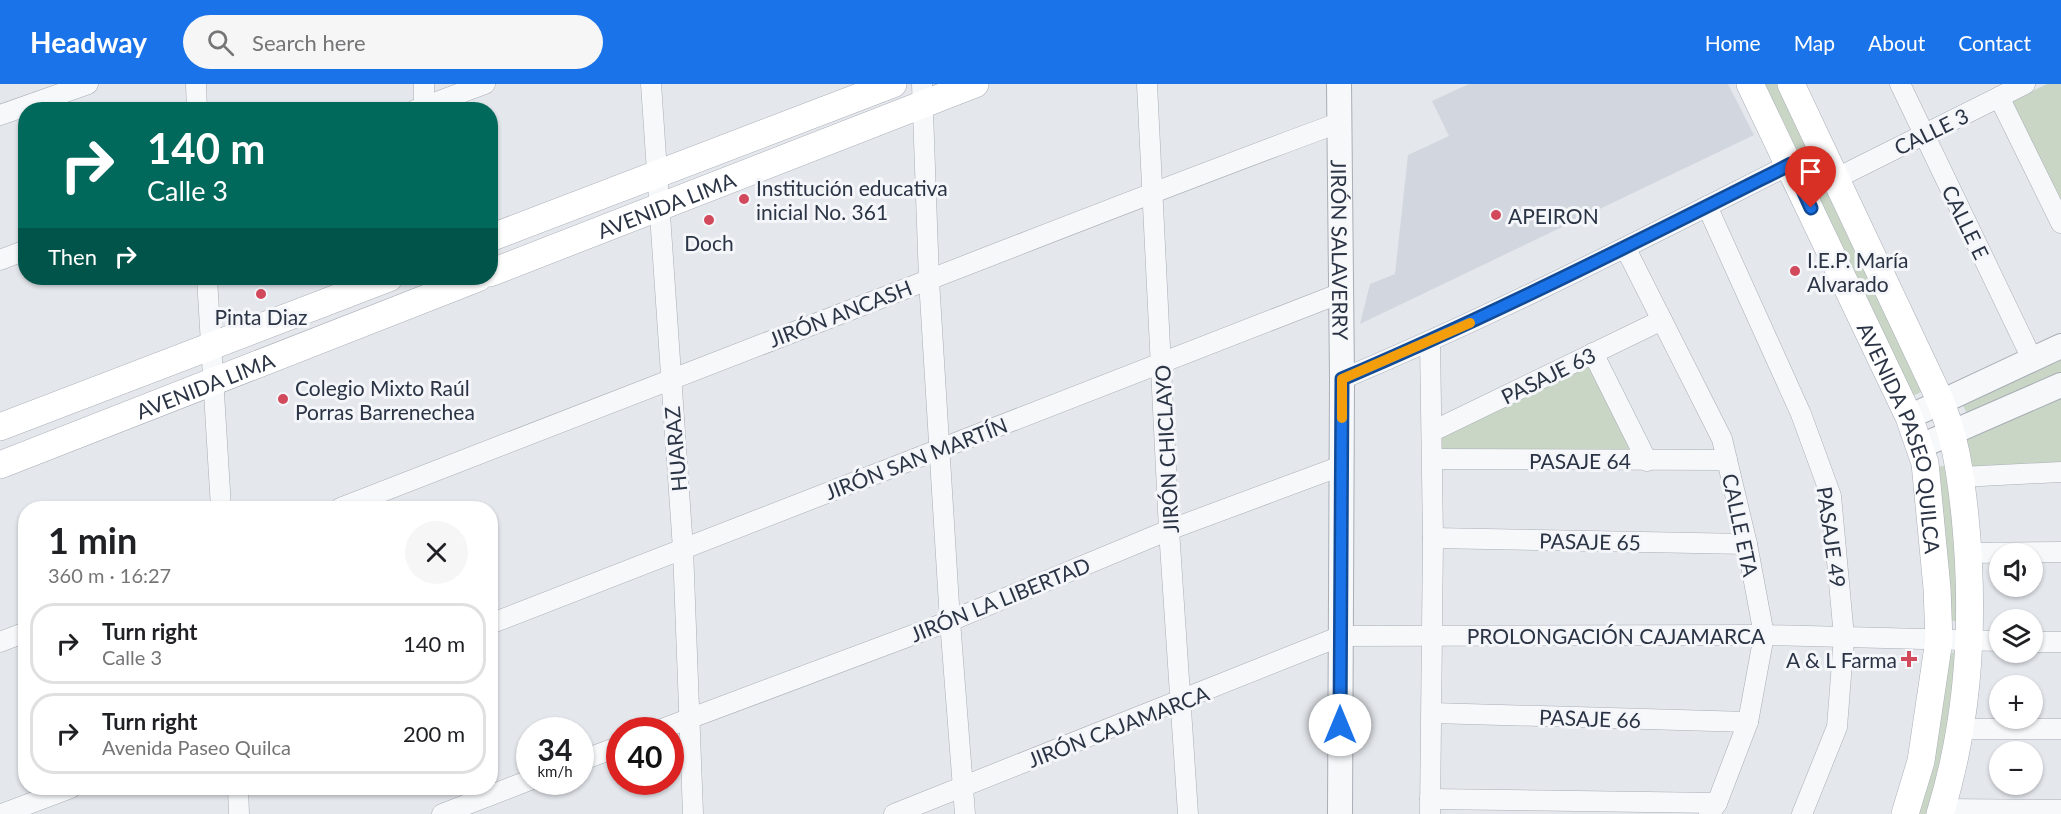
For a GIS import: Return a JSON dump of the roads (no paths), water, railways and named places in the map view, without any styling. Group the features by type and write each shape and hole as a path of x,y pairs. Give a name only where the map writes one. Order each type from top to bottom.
{"main road":[{"name":"AVENIDA LIMA","path":"498,235 893,84"},
{"name":"AVENIDA LIMA","path":"498,270 660,207 923,94 975,84"},
{"name":"AVENIDA PASEO QUILCA","path":"1750,84 1791,164 1910,417 1921,447 1937,588 1939,640 1921,761 1905,814"},
{"name":"AVENIDA PASEO QUILCA","path":"1791,84 1942,402 1954,434 1968,553 1971,640 1962,729 1941,811"},
{"name":"AVENIDA LIMA","path":"0,427 370,285"},
{"name":"AVENIDA LIMA","path":"0,465 460,285"}],"street":[{"path":"37,102 88,84"},
{"path":"196,84 197,102"},
{"path":"420,102 424,84"},
{"path":"436,102 485,84"},
{"name":"HUARAZ","path":"651,84 683,549 693,814"},
{"name":"JIRÓN CHICLAYO","path":"1147,84 1169,530 1188,814"},
{"name":"JIRÓN SALAVERRY","path":"1339,84 1342,379 1340,814"},
{"name":"CALLE E","path":"1900,84 2032,359"},
{"name":"CALLE 3","path":"1837,178 2025,84"},
{"path":"923,94 929,280 950,621 965,814"},
{"path":"1999,97 2061,223"},
{"path":"0,115 18,109"},
{"name":"JIRÓN ANCASH","path":"358,501 670,377 929,280 1152,191 1341,122"},
{"path":"1342,379 1430,342 1626,249 1791,164"},
{"name":"PASAJE 49","path":"1707,206 1801,414 1832,496 1844,637 1836,727 1802,814"},
{"name":"CALLE ETA","path":"1626,249 1722,439 1747,544 1764,635 1749,723 1713,808"},
{"path":"0,260 18,253"},
{"path":"207,285 221,501"},
{"name":"JIRÓN SAN MARTÍN","path":"498,621 1341,293"},
{"name":"PASAJE 63","path":"1433,431 1662,320"},
{"path":"1430,342 1433,431 1430,806 1713,808"},
{"path":"1910,417 2061,346"},
{"path":"1593,353 1647,461"},
{"path":"1921,447 2061,385"},
{"name":"PASAJE 64","path":"1433,459 1727,460"},
{"name":"JIRÓN LA LIBERTAD","path":"684,721 950,621 1169,530 1341,466"},
{"path":"1960,477 2061,472"},
{"name":"PASAJE 65","path":"1433,538 1747,544"},
{"path":"1968,553 2061,552"},
{"path":"0,642 18,635"},
{"name":"PROLONGACIÓN CAJAMARCA","path":"1341,636 1764,635 1989,641"},
{"name":"JIRÓN CAJAMARCA","path":"894,814 1182,702 1341,636"},
{"path":"2043,642 2061,642"},
{"name":"PASAJE 66","path":"1432,712 1749,723"},
{"path":"1962,729 2061,729"},
{"path":"498,792 516,785"},
{"path":"3,814 52,795"},
{"path":"239,795 240,814"},
{"path":"442,814 491,795"},
{"path":"1941,811 2061,810"}],"place":[{"name":"Institución educativa inicial No. 361","path":"744,199"},
{"name":"APEIRON","path":"1496,215"},
{"name":"Doch","path":"709,220"},
{"name":"I.E.P. María Alvarado","path":"1795,271"},
{"name":"Pinta Diaz","path":"261,294"},
{"name":"Colegio Mixto Raúl Porras Barrenechea","path":"283,399"},
{"name":"A & L Farma","path":"1909,659"}]}
